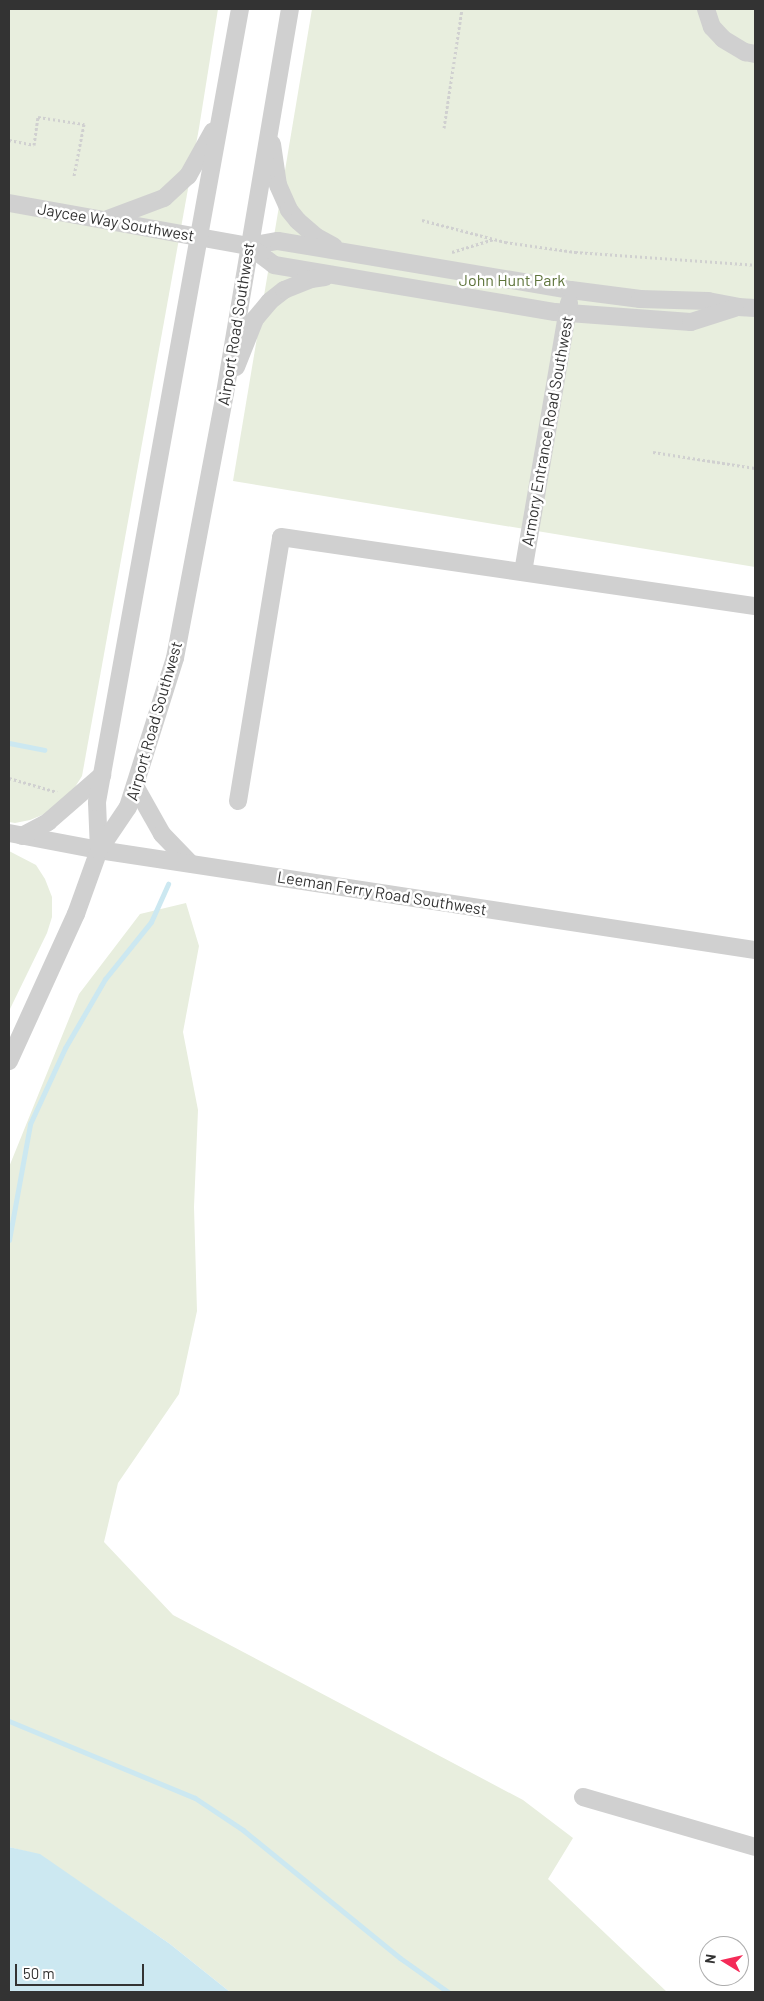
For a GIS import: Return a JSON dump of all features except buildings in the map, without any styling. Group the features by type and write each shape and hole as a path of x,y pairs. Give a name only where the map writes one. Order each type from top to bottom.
{"street":[{"name":"Airport Road Southwest","path":"99,850 97,802 156,465 200,237 240,9"},
{"name":"Airport Road Southwest","path":"99,850 128,807 175,658 225,393 290,9"},
{"path":"706,9 712,27 723,39 745,52 755,54"},
{"path":"106,220 133,212 164,198 188,176 207,144 222,110"},
{"path":"272,116 273,153 278,185 289,210 315,236 342,252"},
{"name":"Jaycee Way Southwest","path":"9,203 249,246"},
{"path":"249,246 278,241 571,290 640,299 708,301 747,308"},
{"path":"249,246 274,265 567,313 691,322 747,308"},
{"path":"225,393 256,319 270,301 284,290 311,279 338,276"},
{"name":"Armory Entrance Road Southwest","path":"523,572 571,290"},
{"path":"238,801 281,537 755,606"},
{"path":"16,834 54,818 102,776"},
{"path":"135,786 162,834 190,863"},
{"name":"Leeman Ferry Road Southwest","path":"16,834 99,850 755,950"},
{"path":"9,1061 76,914 99,850"},
{"path":"583,1797 755,1847"}],"path":[{"path":"444,128 462,9"},
{"path":"9,140 34,145 38,117 84,124 74,176"},
{"path":"422,220 495,239 606,256 755,265"},
{"path":"445,254 495,239"},
{"path":"653,452 755,468"},
{"path":"9,778 60,792"}],"green space":[{"path":"9,9 218,9 199,128 82,776 70,795 47,813 30,820 15,823 9,822"},
{"name":"John Hunt Park","path":"312,9 755,9 755,567 233,481"},
{"path":"9,851 36,865 45,879 52,897 52,917 47,933 9,1011"},
{"path":"186,903 199,946 183,1032 198,1110 194,1207 197,1311 179,1394 118,1483 104,1542 173,1615 523,1800 573,1838 548,1879 667,1992 230,1992 170,1944 40,1855 9,1847 9,1167 79,994 140,914"}],"water":[{"path":"9,1847 40,1854 170,1944 230,1992 9,1992"}],"waterway":[{"path":"9,743 44,750"},
{"path":"9,1240 30,1124 65,1048 105,979 151,922 168,884"},
{"path":"9,1721 195,1798 243,1830 400,1958 448,1992"}]}
